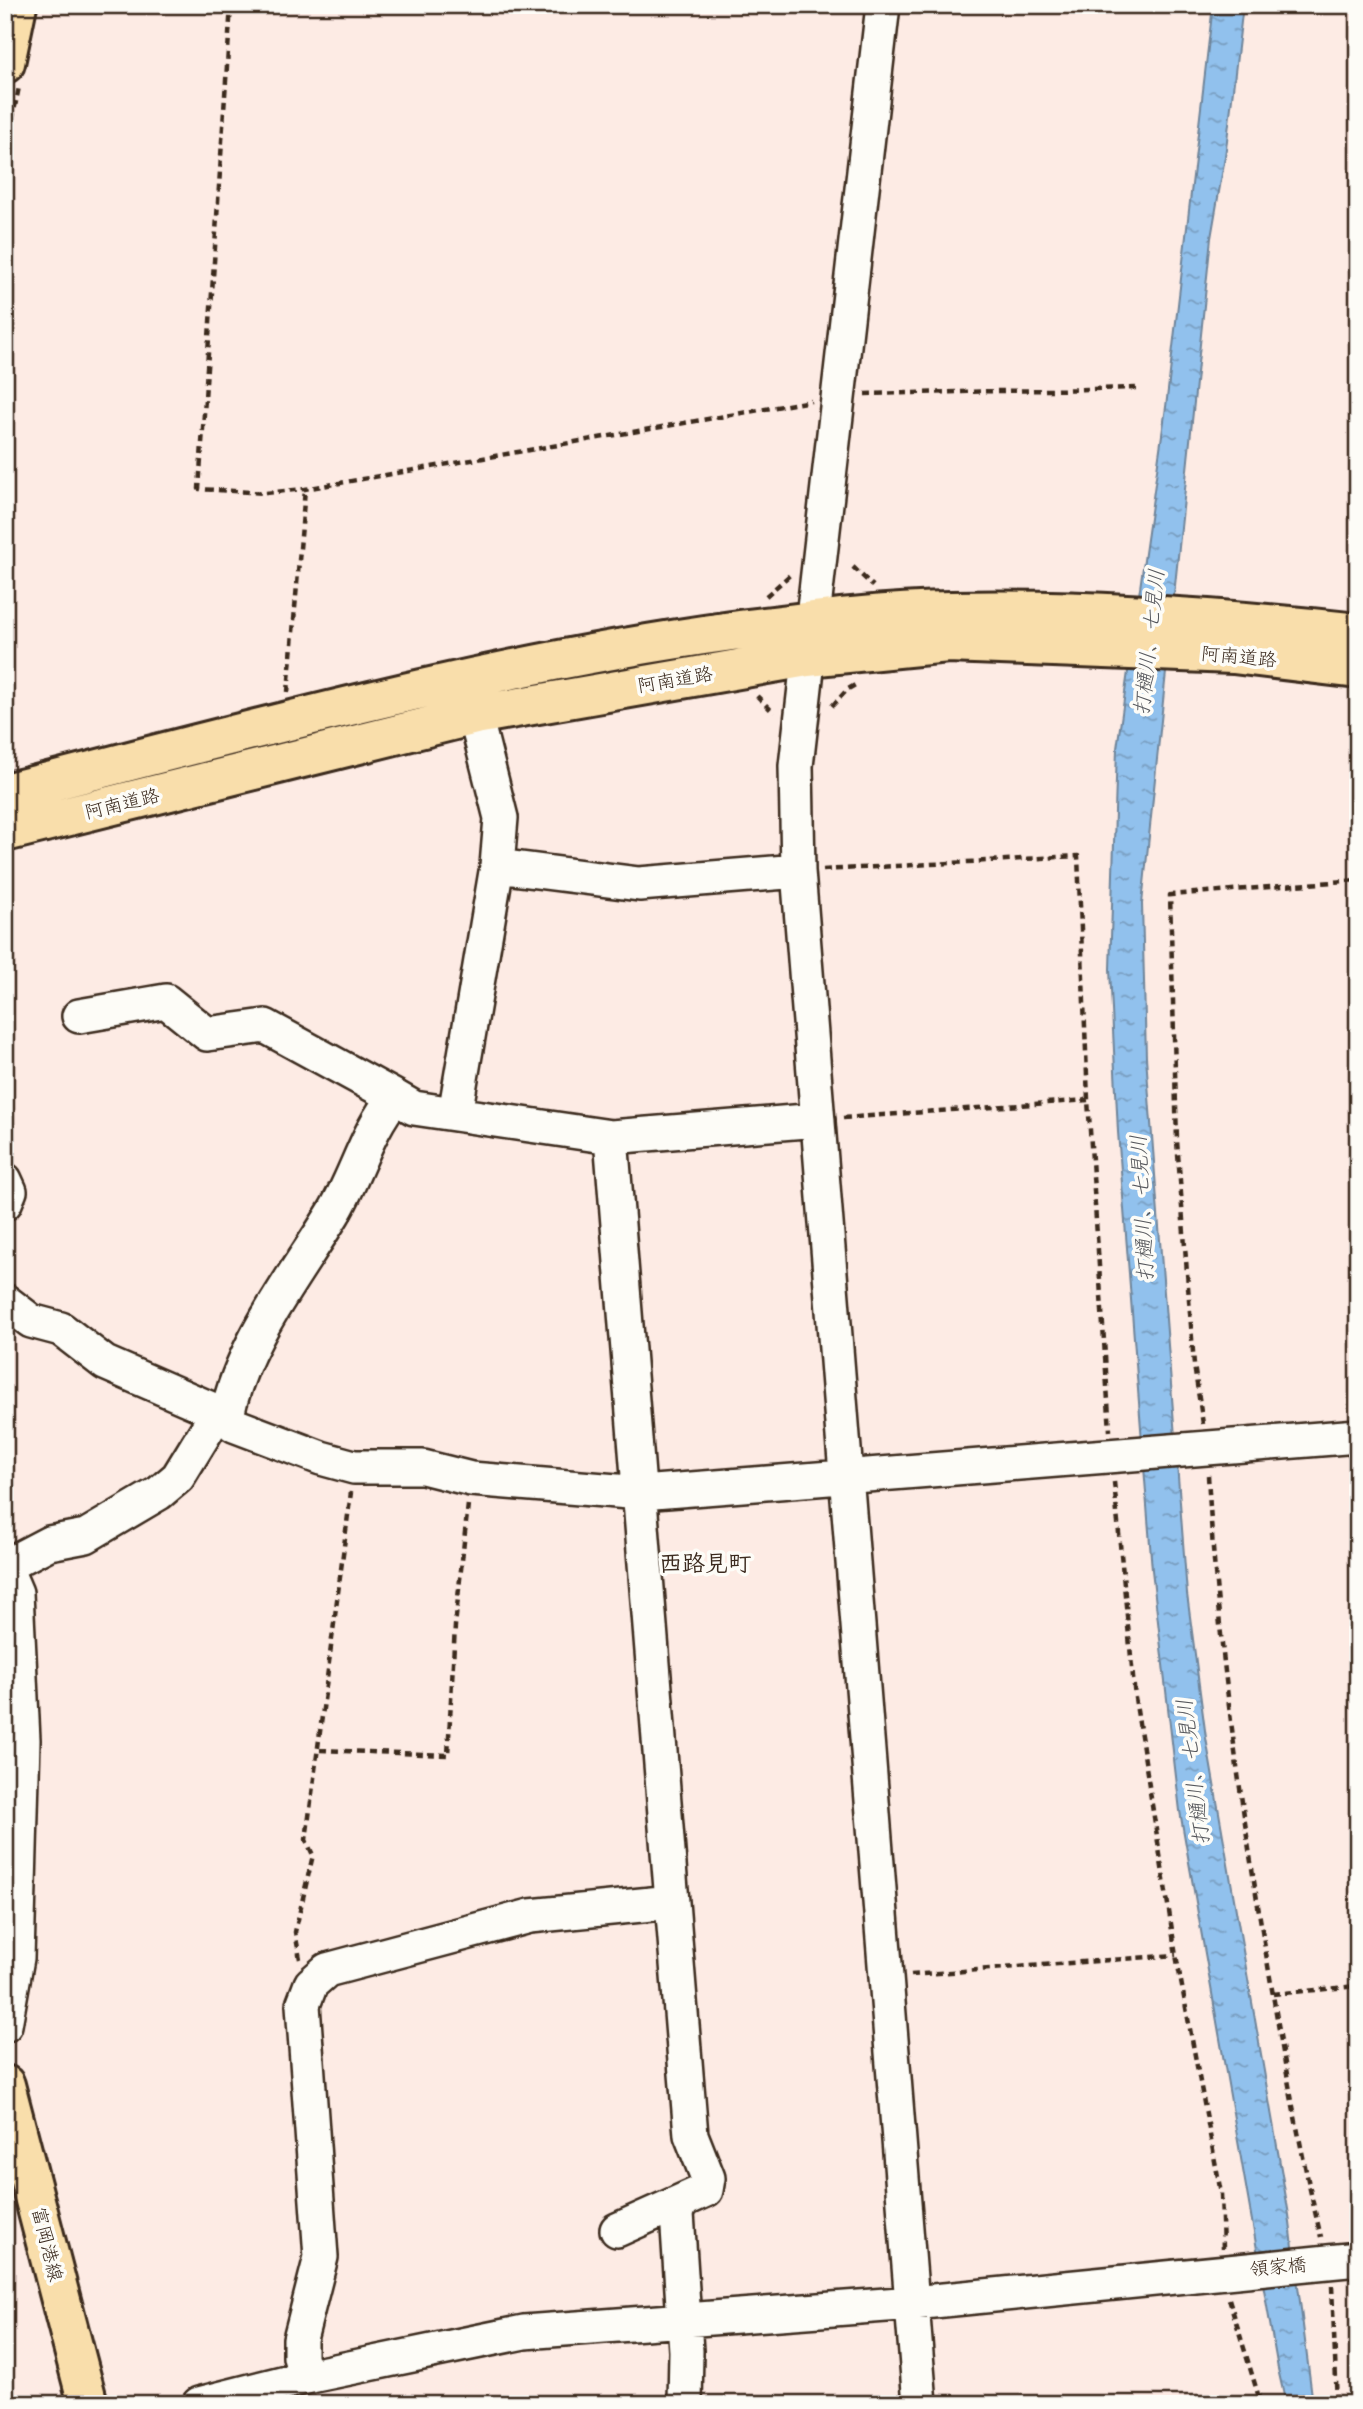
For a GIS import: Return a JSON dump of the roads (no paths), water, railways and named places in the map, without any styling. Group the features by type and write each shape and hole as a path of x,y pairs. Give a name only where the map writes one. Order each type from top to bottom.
{"main road":[{"path":"5,64 17,5"},
{"name":"阿南道路","path":"5,793 447,681 627,646 811,639 948,643 1102,629 1195,634 1358,633"},
{"name":"阿南道路","path":"1195,634 1358,669"},
{"name":"阿南道路","path":"5,832 475,715 811,639"},
{"name":"富岡港線","path":"5,2085 88,2404"}],"street":[{"path":"883,5 796,766 798,871 920,2404"},
{"path":"455,1114 497,866 501,818 475,715"},
{"path":"497,866 639,884 798,871"},
{"path":"79,1016 166,1001 206,1034 265,1026 414,1108 611,1137 818,1120"},
{"path":"227,1416 231,1394 285,1284 334,1213 382,1113 395,1097"},
{"path":"611,1137 691,2135 708,2178 706,2190 681,2204 671,2205 617,2230"},
{"path":"5,1180 10,1191 5,1203"},
{"path":"5,1301 31,1321 61,1329 105,1363 227,1416 234,1425 321,1458 354,1467 423,1467 471,1479 641,1493 1358,1436"},
{"path":"5,2025 17,1958 23,1740 16,1593 5,1567 49,1543 86,1536 159,1493 178,1477 211,1423 227,1416"},
{"path":"306,2377 300,2357 300,2339 321,2257 303,2005 311,1984 327,1970 530,1916 672,1902"},
{"path":"681,2204 677,2213 685,2318 685,2404"},
{"name":"領家橋","path":"199,2404 306,2377 524,2332 913,2303 1336,2261"}],"water":[{"name":"打樋川、七見川","path":"1213,5 1243,5 1225,157 1211,238 1142,904 1146,1057 1187,1594 1206,1738 1289,2215 1313,2404 1286,2404 1278,2369 1180,1811 1152,1570 1118,1132 1110,969 1117,748 1166,407"}],"district":[{"name":"西路見町","path":"705,1563"}]}
